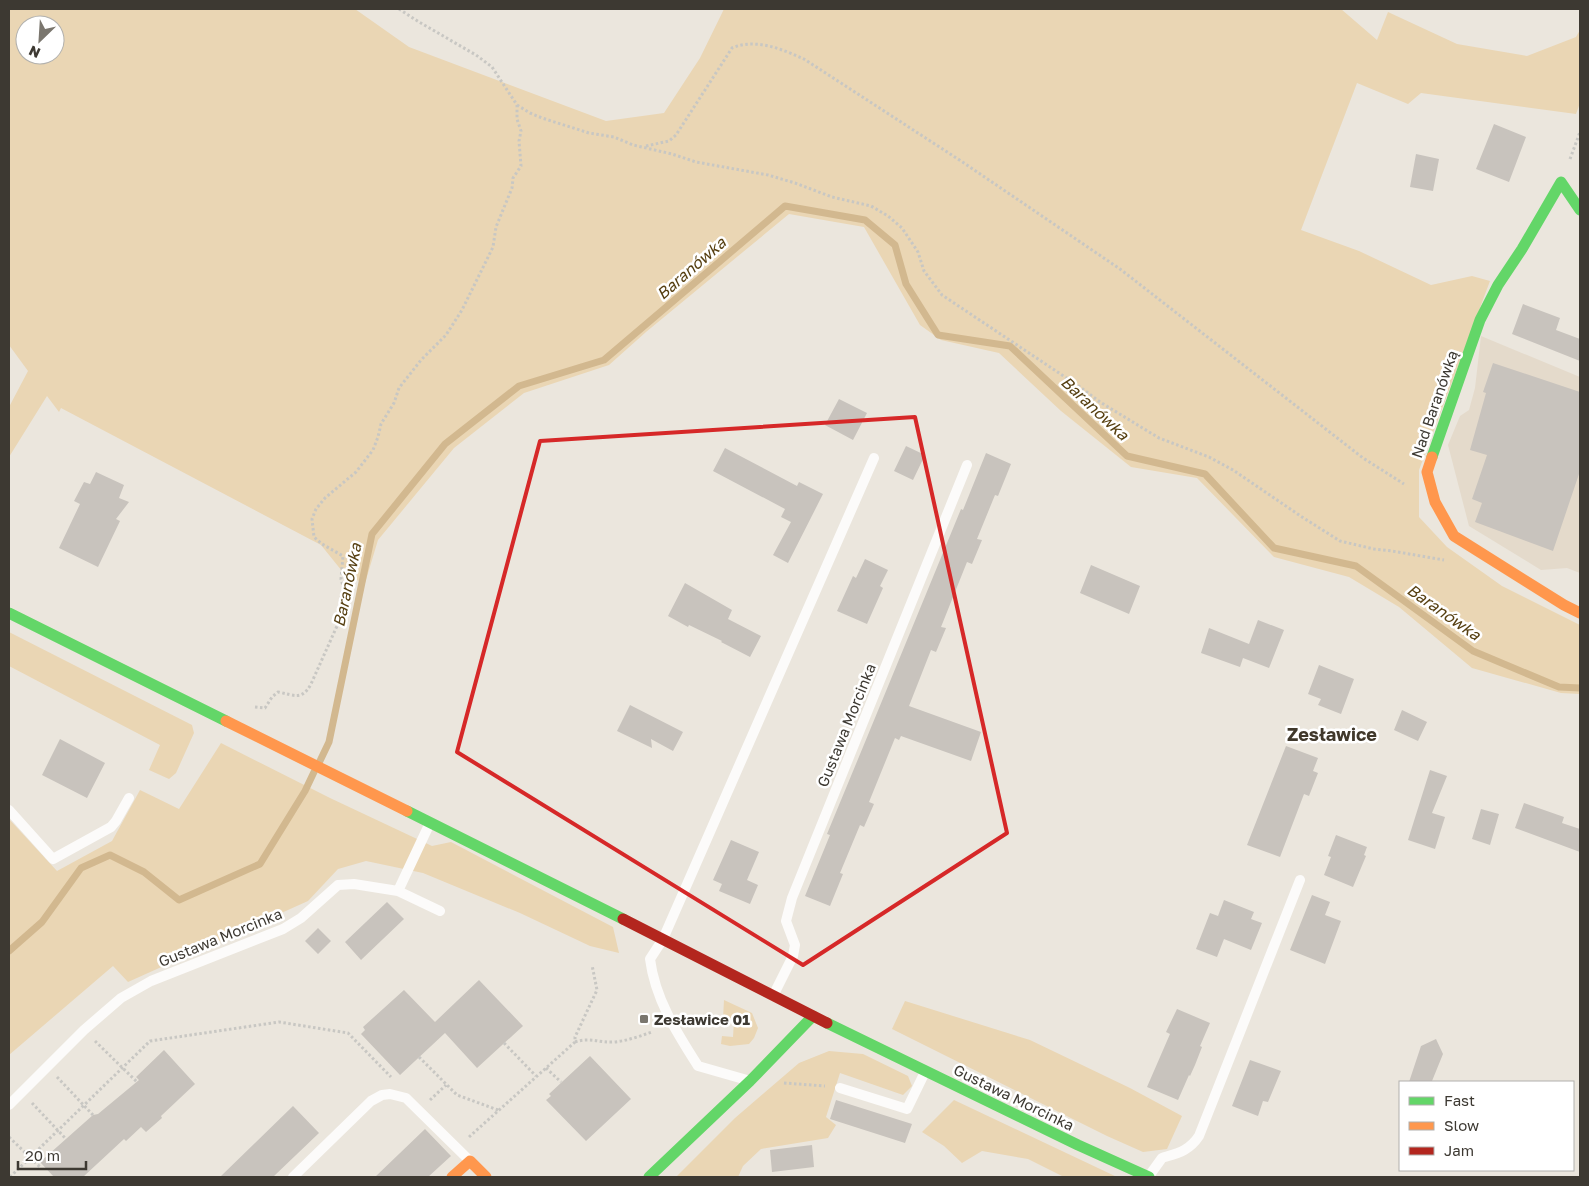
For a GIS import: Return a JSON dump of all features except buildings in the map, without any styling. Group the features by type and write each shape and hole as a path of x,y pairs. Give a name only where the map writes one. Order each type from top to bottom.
{"street":[{"name":"Nad Baranówką","path":"1580,210 1561,182 1522,250 1498,285 1480,320 1427,472 1435,502 1454,536 1564,605 1580,613"},
{"name":"Gustawa Morcinka","path":"9,613 663,939 773,997 1078,1145 1149,1177"},
{"path":"649,1177 750,1081 813,1016"},
{"path":"452,1177 470,1161 486,1177"}],"lane":[{"path":"750,1081 698,1066 673,1028 659,996 650,959 663,939 874,458"},
{"name":"Gustawa Morcinka","path":"773,997 793,956 795,945 786,921 792,898 967,465"},
{"path":"9,810 53,859 111,826 116,821 129,798"},
{"path":"398,892 430,822"},
{"path":"1149,1177 1162,1158 1182,1152 1193,1145 1199,1136 1300,880"},
{"name":"Gustawa Morcinka","path":"9,1105 84,1030 121,998 151,981 283,929 302,918 338,885 354,884 398,892 440,911"},
{"path":"840,1088 907,1109 925,1071"},
{"path":"293,1177 371,1101 382,1095 406,1098 470,1161"}],"path":[{"path":"399,9 476,55 492,67 517,105 530,113 590,133 614,137 633,145 696,162 768,175 832,197 871,206 888,216 902,228 918,252 924,271 942,295 1126,419 1170,444 1209,457 1233,470 1340,541 1374,549 1449,561"},
{"path":"644,147 670,141 676,135 732,48 739,45 776,47 804,58 1120,269 1364,458 1406,485"},
{"path":"265,708 272,697 278,692 300,696 306,694 337,626 343,586 341,578 343,556 314,537 312,519 316,509 325,498 356,472 373,450 381,424 394,403 399,388 420,360 446,335 471,294 493,246 496,227 512,188 513,178 520,166 519,141 521,131 517,119 517,105"},
{"path":"574,1042 597,990 592,964"},
{"path":"10,1177 150,1041 279,1022 348,1034 392,1078 399,1096"},
{"path":"84,1030 137,1082"},
{"path":"457,1147 574,1042 585,1039 611,1042 623,1041 652,1032"},
{"path":"504,1043 536,1076"},
{"path":"419,1057 457,1095 498,1110"},
{"path":"48,1067 93,1115"},
{"path":"546,1068 561,1082"},
{"path":"779,1082 840,1088"},
{"path":"419,1110 446,1085"},
{"path":"22,1092 66,1138"},
{"path":"9,1137 40,1167"}],"highlighted area":[{"path":"915,417 1007,833 803,965 457,752 540,441"}],"shaded area":[{"path":"9,9 355,9 409,47 606,121 664,113 700,58 724,9 1341,9 1377,40 1388,12 1457,44 1527,56 1576,37 1580,30 1580,103 1576,114 1421,93 1408,104 1357,83 1301,230 1359,251 1431,285 1472,276 1490,281 1419,470 1419,517 1447,547 1502,586 1580,625 1580,694 1561,693 1472,668 1399,607 1349,577 1274,557 1197,478 1131,467 1061,411 999,353 941,340 920,325 864,227 789,214 646,332 609,365 524,393 454,448 378,540 365,583 346,576 321,545 61,408 59,412 47,396 9,457 9,407 28,371 9,345"},
{"path":"1481,336 1580,377 1580,573 1567,568 1541,570 1469,526 1448,445 1460,416 1469,410 1475,388"},
{"path":"9,632 192,725 194,733 176,773 169,779 149,770 160,745 9,666"},
{"path":"221,743 330,798 432,846 451,842 613,927 619,953 590,946 520,913 423,873 366,861 338,869 308,901 128,982 113,966 9,1055 9,819 57,871 112,841 140,790 179,809"},
{"path":"724,1000 752,1013 758,1028 749,1044 730,1046 721,1044 722,1036 733,1037 734,1021 723,1018"},
{"path":"905,1001 1030,1040 1130,1088 1182,1116 1167,1149 1143,1152 892,1029"},
{"path":"829,1051 863,1054 908,1076 912,1086 903,1095 840,1073 826,1117 836,1125 828,1138 761,1149 743,1166 738,1177 676,1177 735,1118 799,1063"},
{"path":"954,1100 1117,1177 1064,1177 1028,1159 982,1151 962,1163 944,1146 922,1132"}],"waterway":[{"name":"Baranówka","path":"319,763 329,742 372,534 445,444 519,386 604,360 785,206 865,220 895,245 906,284 938,335 1010,346 1127,456 1205,474 1274,548 1356,566 1473,651 1559,687 1580,688"},
{"name":"Baranówka","path":"9,951 42,922 81,868 110,855 144,872 179,900 260,864 305,791 314,772"}],"traffic: fast":[{"path":"1432,457 1480,320 1498,285 1522,249 1561,182 1580,210"},
{"path":"9,613 226,721"},
{"path":"407,811 623,919"},
{"path":"649,1177 750,1081 813,1016"},
{"path":"827,1023 1078,1145 1149,1177"}],"traffic: slow":[{"path":"1432,457 1427,472 1435,502 1454,536 1564,605 1580,613"},
{"path":"226,721 407,811"},
{"path":"452,1177 470,1161 486,1177"}],"traffic: jam":[{"path":"623,919 827,1023"}],"place":[{"name":"Zesławice 01","path":"644,1019"}],"district":[{"name":"Zesławice","path":"1332,734"}]}
